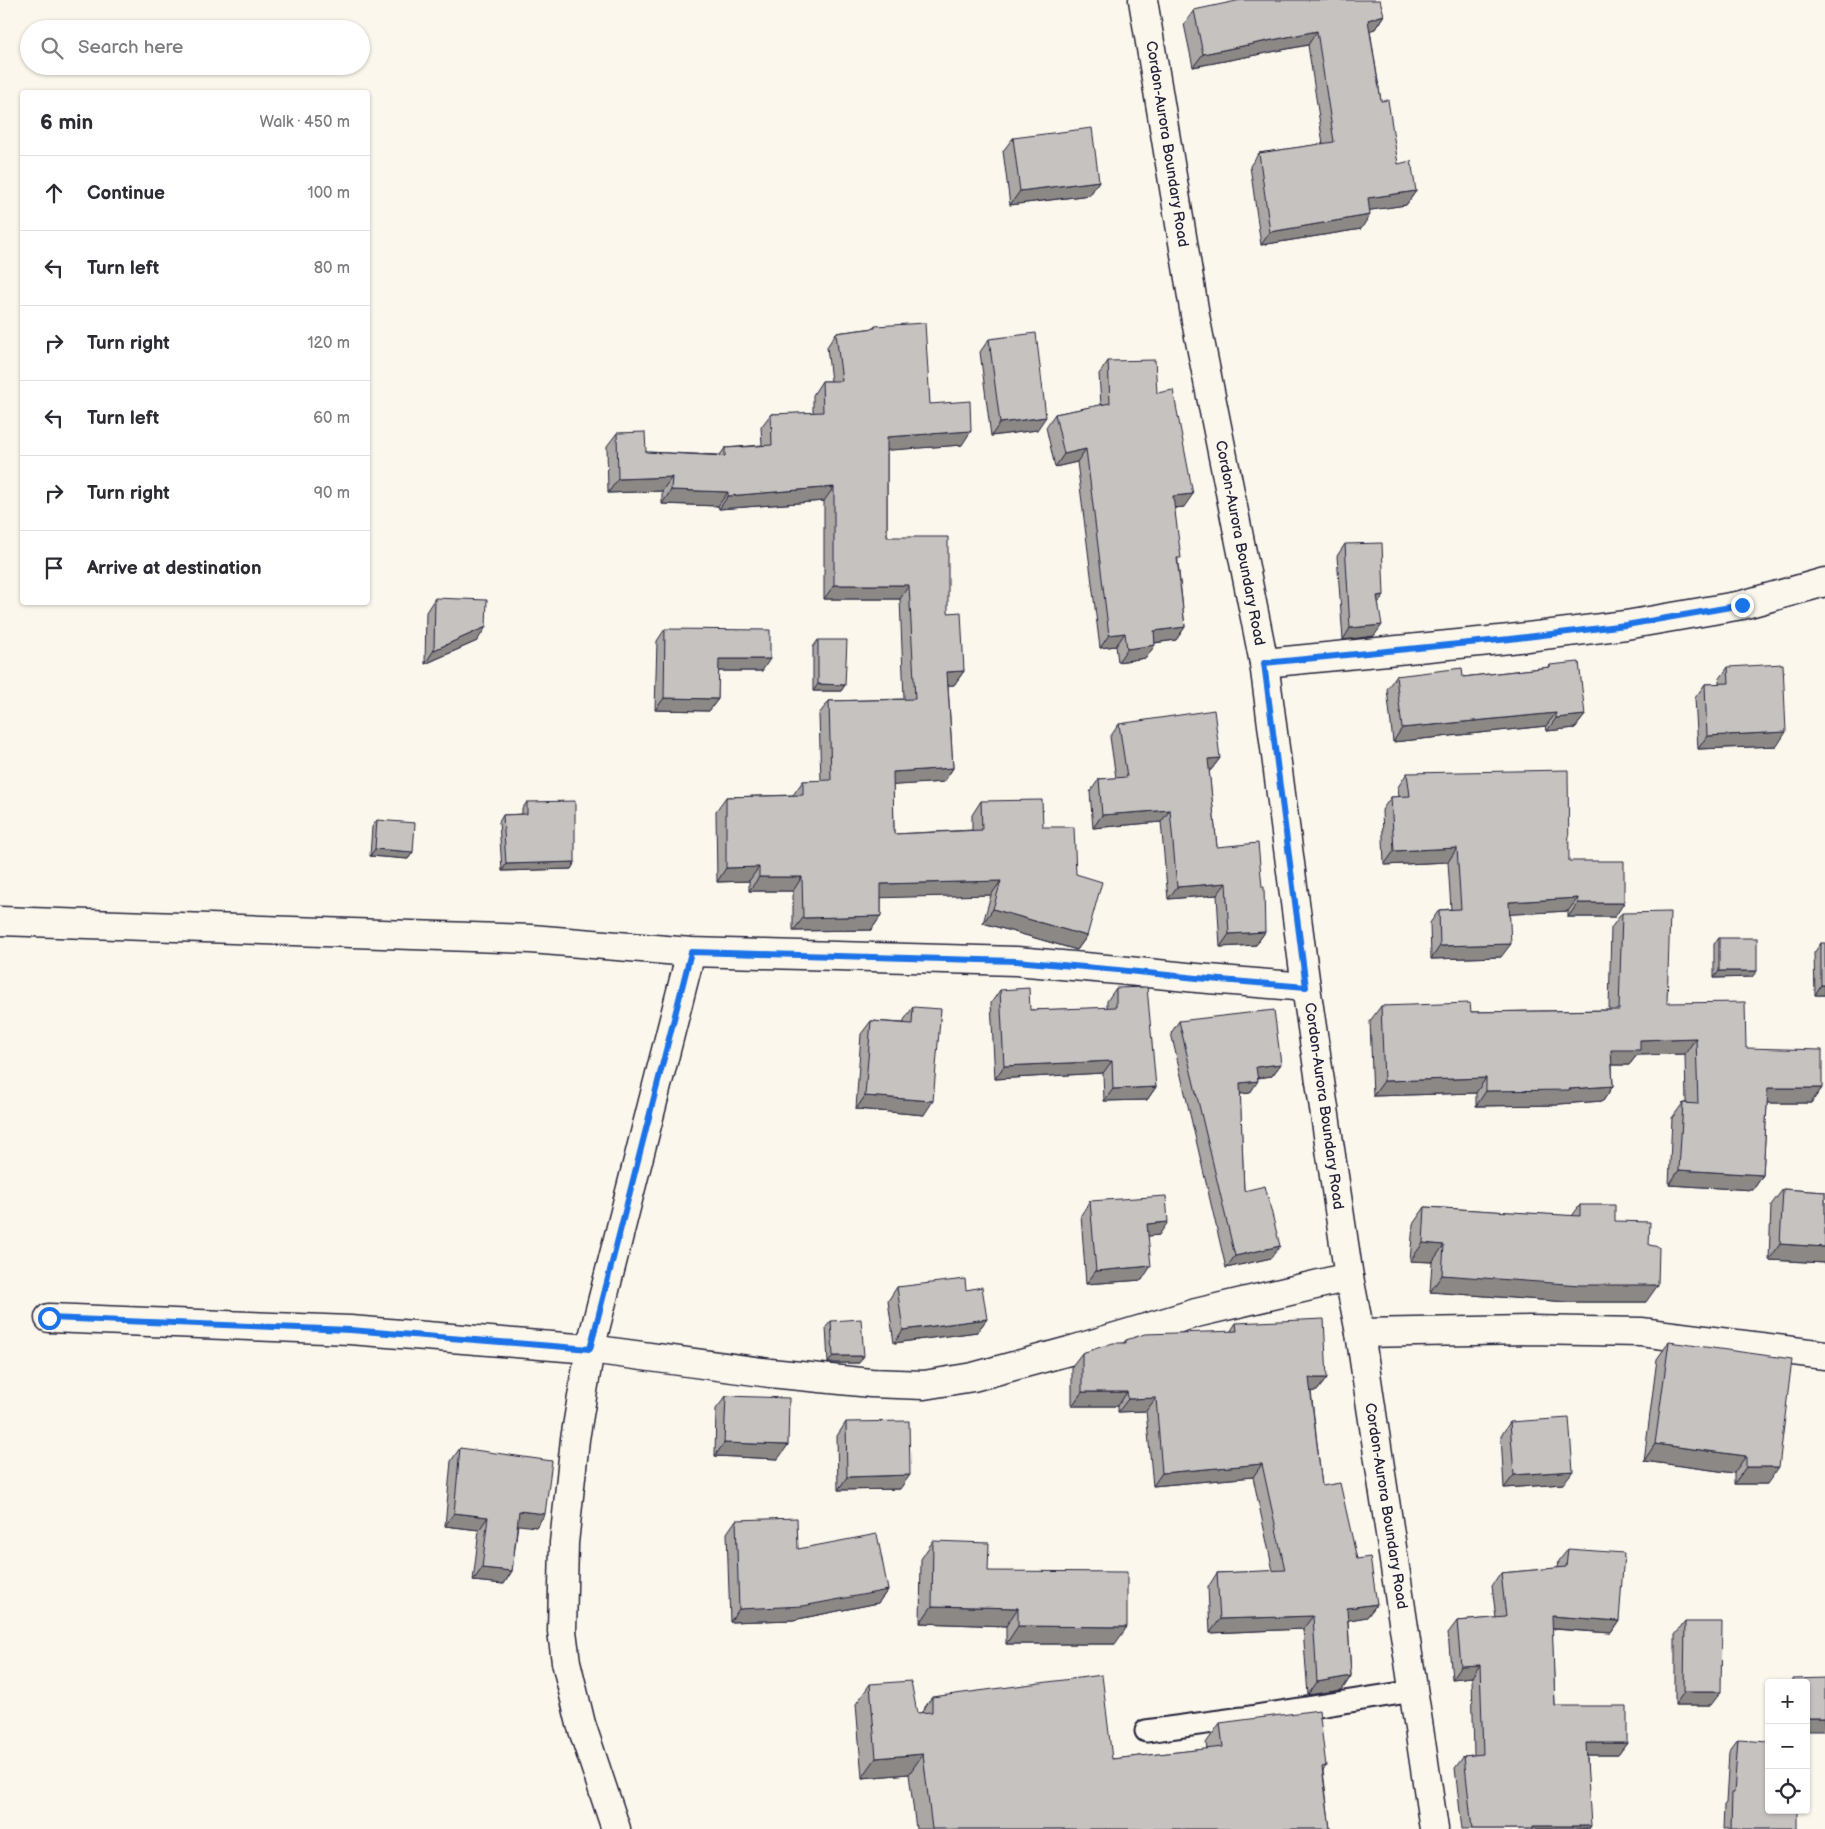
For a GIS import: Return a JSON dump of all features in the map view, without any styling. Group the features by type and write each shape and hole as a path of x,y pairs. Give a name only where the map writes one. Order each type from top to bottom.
{"street":[{"name":"Cordon-Aurora Boundary Road","path":"1143,0 1196,321 1264,663 1306,987 1434,1829"},
{"path":"1264,663 1510,639 1626,625 1742,605 1825,582"},
{"path":"0,921 531,939 691,952 1016,961 1306,987"},
{"path":"616,1829 581,1724 566,1662 562,1631 564,1543 575,1439 590,1349 691,952"},
{"path":"49,1318 350,1330 590,1349 788,1375 871,1383 924,1384 973,1377 1196,1313 1349,1277"},
{"path":"1360,1333 1529,1330 1641,1332 1825,1355"}],"lane":[{"path":"1146,1730 1243,1718 1414,1691"}],"building":[{"path":"1241,0 1380,0 1384,15 1368,20 1381,101 1388,100 1398,164 1411,161 1416,191 1368,198 1370,215 1270,232 1259,153 1334,142 1317,31 1203,54 1194,10"},
{"path":"1092,128 1099,181 1020,191 1013,138"},
{"path":"925,323 930,404 970,401 971,431 887,437 887,537 948,537 948,613 961,612 964,671 947,672 953,768 893,772 894,834 982,830 981,801 1042,800 1043,827 1074,827 1076,874 1102,882 1087,936 993,909 1001,881 881,884 881,916 803,918 802,877 759,877 759,867 726,868 726,797 803,795 803,781 831,780 829,701 915,699 909,585 834,585 834,487 728,496 728,492 671,490 672,477 618,479 617,433 645,432 646,452 725,456 725,448 772,445 771,414 823,412 822,381 842,381 836,333 875,328 875,326"},
{"path":"1036,333 1046,417 1000,423 989,339"},
{"path":"1155,360 1157,393 1173,390 1193,494 1173,496 1181,558 1177,558 1185,627 1154,631 1155,645 1127,649 1125,633 1109,635 1086,449 1064,454 1055,414 1110,403 1108,361"},
{"path":"1382,543 1384,595 1377,596 1382,625 1350,628 1345,544"},
{"path":"435,598 487,600 486,627 434,650"},
{"path":"665,629 770,630 770,659 719,659 718,699 664,698"},
{"path":"818,640 847,640 845,685 818,684"},
{"path":"1579,662 1585,715 1556,718 1556,713 1402,728 1396,676 1462,668 1463,677"},
{"path":"1783,664 1786,732 1707,736 1705,684 1729,683 1728,667"},
{"path":"1214,710 1220,758 1208,759 1217,847 1258,843 1262,887 1264,887 1265,932 1229,934 1226,883 1177,887 1170,810 1102,815 1099,779 1127,777 1119,724"},
{"path":"1568,770 1569,861 1624,861 1624,903 1578,903 1578,898 1509,902 1511,944 1440,946 1439,910 1461,909 1457,848 1394,851 1391,797 1410,796 1407,773"},
{"path":"575,801 575,862 506,864 503,815 527,814 527,802"},
{"path":"377,820 415,823 413,852 375,849"},
{"path":"1670,912 1667,1003 1745,1002 1746,1048 1822,1050 1822,1088 1768,1088 1763,1175 1679,1170 1683,1103 1698,1104 1696,1038 1640,1040 1640,1050 1611,1050 1613,1086 1569,1090 1486,1091 1486,1078 1384,1081 1381,1006 1470,1003 1471,1012 1619,1010 1622,913"},
{"path":"1719,938 1757,938 1757,971 1719,971"},
{"path":"1821,943 1825,943 1825,985 1821,985"},
{"path":"1147,987 1156,1087 1113,1089 1112,1061 1004,1066 1000,990 1029,988 1030,1010 1116,1007 1116,988"},
{"path":"913,1007 941,1009 933,1101 865,1096 871,1021 912,1024"},
{"path":"1274,1010 1281,1064 1256,1067 1258,1081 1240,1083 1244,1191 1265,1186 1280,1246 1235,1256 1179,1021"},
{"path":"1783,1189 1825,1192 1825,1247 1780,1244"},
{"path":"1166,1196 1168,1222 1147,1224 1151,1266 1096,1271 1090,1201"},
{"path":"1580,1205 1615,1205 1615,1221 1650,1222 1649,1245 1659,1247 1658,1285 1580,1285 1442,1275 1444,1245 1423,1243 1425,1207 1580,1216"},
{"path":"965,1279 966,1290 982,1287 987,1319 903,1330 897,1287"},
{"path":"861,1319 864,1356 833,1356 831,1321"},
{"path":"1324,1319 1327,1378 1309,1378 1322,1486 1340,1483 1357,1559 1370,1557 1377,1604 1347,1608 1351,1676 1317,1682 1313,1616 1220,1619 1217,1573 1285,1570 1262,1464 1162,1473 1156,1398 1128,1399 1127,1392 1082,1392 1082,1353 1113,1343 1126,1343 1126,1340 1145,1334 1237,1331 1236,1323"},
{"path":"1669,1342 1792,1359 1779,1467 1746,1467 1746,1456 1655,1444"},
{"path":"726,1396 789,1398 788,1445 724,1443"},
{"path":"1569,1418 1573,1471 1514,1475 1510,1422"},
{"path":"909,1421 910,1475 847,1477 846,1422"},
{"path":"460,1448 552,1461 545,1514 519,1511 512,1571 482,1568 488,1517 454,1513"},
{"path":"797,1518 798,1549 877,1534 888,1590 803,1606 739,1609 736,1520"},
{"path":"933,1541 989,1543 988,1571 1127,1572 1127,1627 1018,1626 1018,1608 932,1606"},
{"path":"1568,1549 1624,1553 1619,1621 1552,1616 1555,1706 1627,1706 1627,1743 1586,1743 1591,1826 1533,1826 1533,1829 1472,1829 1464,1756 1483,1754 1480,1665 1461,1666 1457,1621 1506,1617 1501,1573 1566,1567"},
{"path":"1685,1622 1722,1622 1721,1692 1684,1692"},
{"path":"1102,1675 1112,1759 1223,1747 1220,1723 1319,1710 1326,1766 1322,1767 1330,1829 932,1829 923,1754 876,1758 870,1684 911,1681 917,1713 932,1712 932,1697"},
{"path":"1825,1678 1825,1718 1810,1718 1810,1679 1793,1679"},
{"path":"1738,1740 1765,1742 1765,1814 1797,1814 1797,1829 1731,1829 1732,1793 1734,1793"}],"route":[{"path":"49,1318 350,1330 590,1349 691,952 1016,961 1306,987 1264,663 1510,639 1626,625 1742,605"}]}
